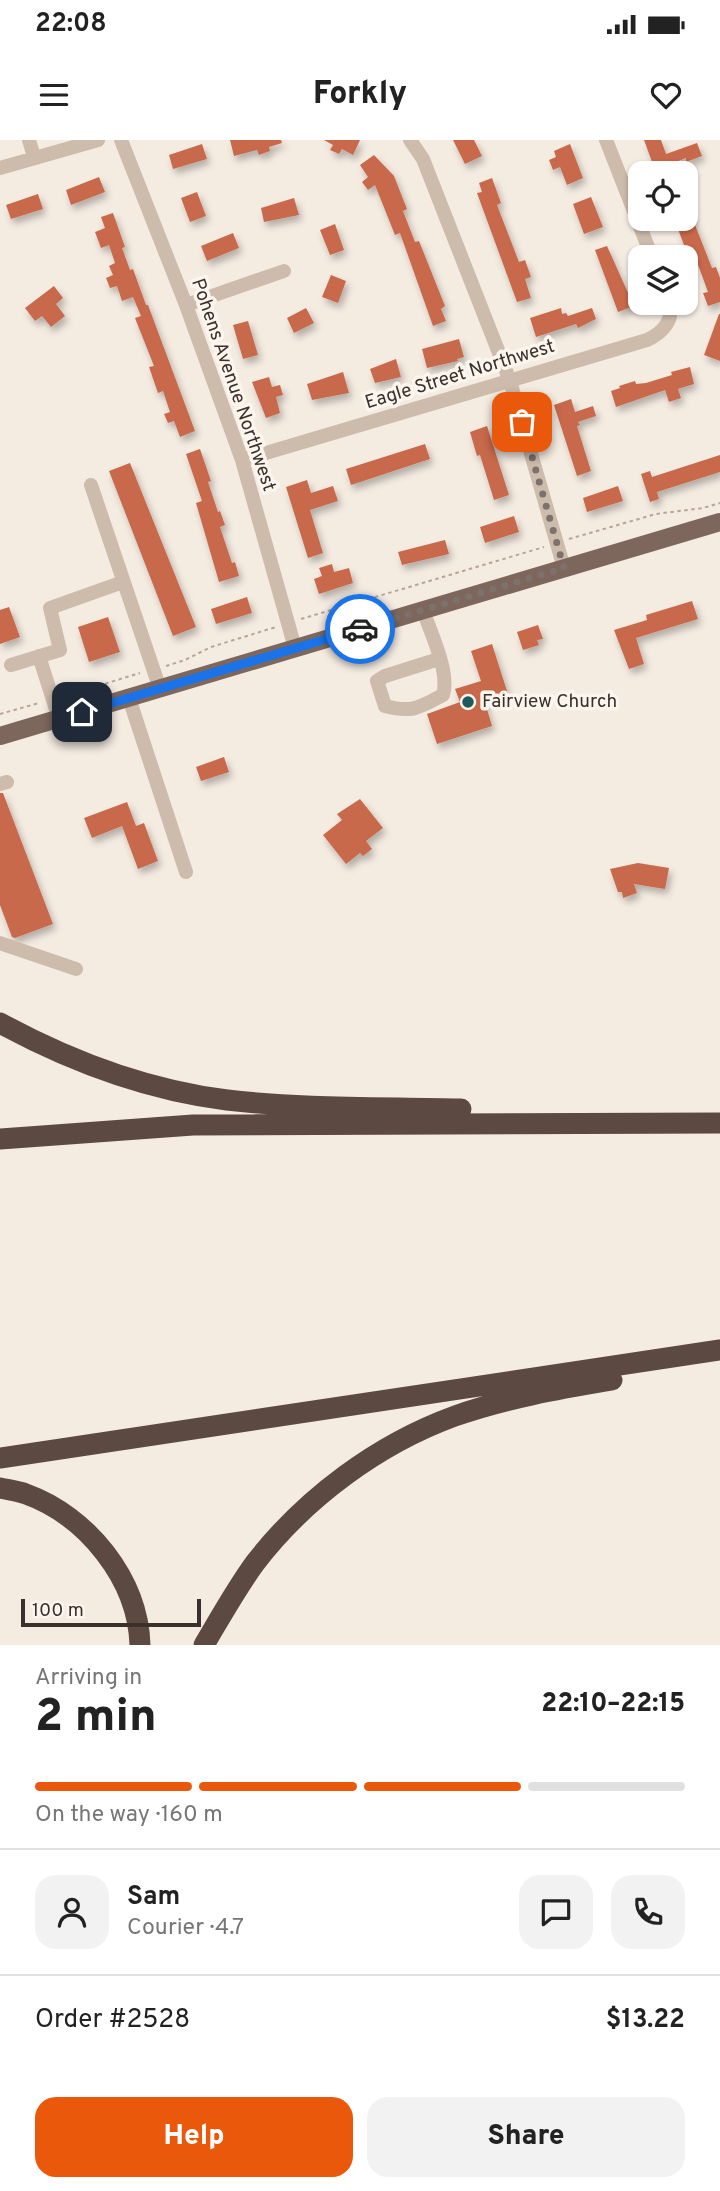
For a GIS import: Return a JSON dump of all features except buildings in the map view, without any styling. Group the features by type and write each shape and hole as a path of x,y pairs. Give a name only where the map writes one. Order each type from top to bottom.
{"highway":[{"path":"0,1023 71,1058 181,1092 226,1100 524,1111 596,1123"},
{"path":"0,1139 193,1125 720,1123"},
{"path":"0,1458 720,1350"},
{"path":"204,1645 254,1564 277,1537 306,1507 374,1456 434,1424 487,1406 542,1392 636,1376 720,1355"},
{"path":"0,1488 26,1494 55,1509 80,1526 107,1554 124,1583 134,1611 140,1645"}],"main road":[{"path":"0,736 720,522"}],"street":[{"path":"29,140 34,157"},
{"path":"0,168 98,140"},
{"name":"Pohens Avenue Northwest","path":"121,140 186,305 242,460 295,648"},
{"path":"410,140 423,159 510,381 564,568"},
{"path":"606,140 647,245"},
{"path":"186,305 284,271"},
{"name":"Eagle Street Northwest","path":"242,460 647,340 663,329 669,315"},
{"path":"91,485 160,689"},
{"path":"11,665 60,650 50,608 122,582"},
{"path":"423,610 439,659 446,685 443,695 425,705 403,711 384,706 377,681 439,659"},
{"path":"39,656 59,719"},
{"path":"129,698 187,872"},
{"path":"0,943 76,969"}],"path":[{"path":"0,714 153,670 185,660 211,647 557,543 656,514 720,503"}],"way so far":[{"path":"360,629 564,568 522,422"}],"place":[{"name":"Fairview Church","path":"468,702"}],"route":[{"path":"82,712 360,629"}]}
